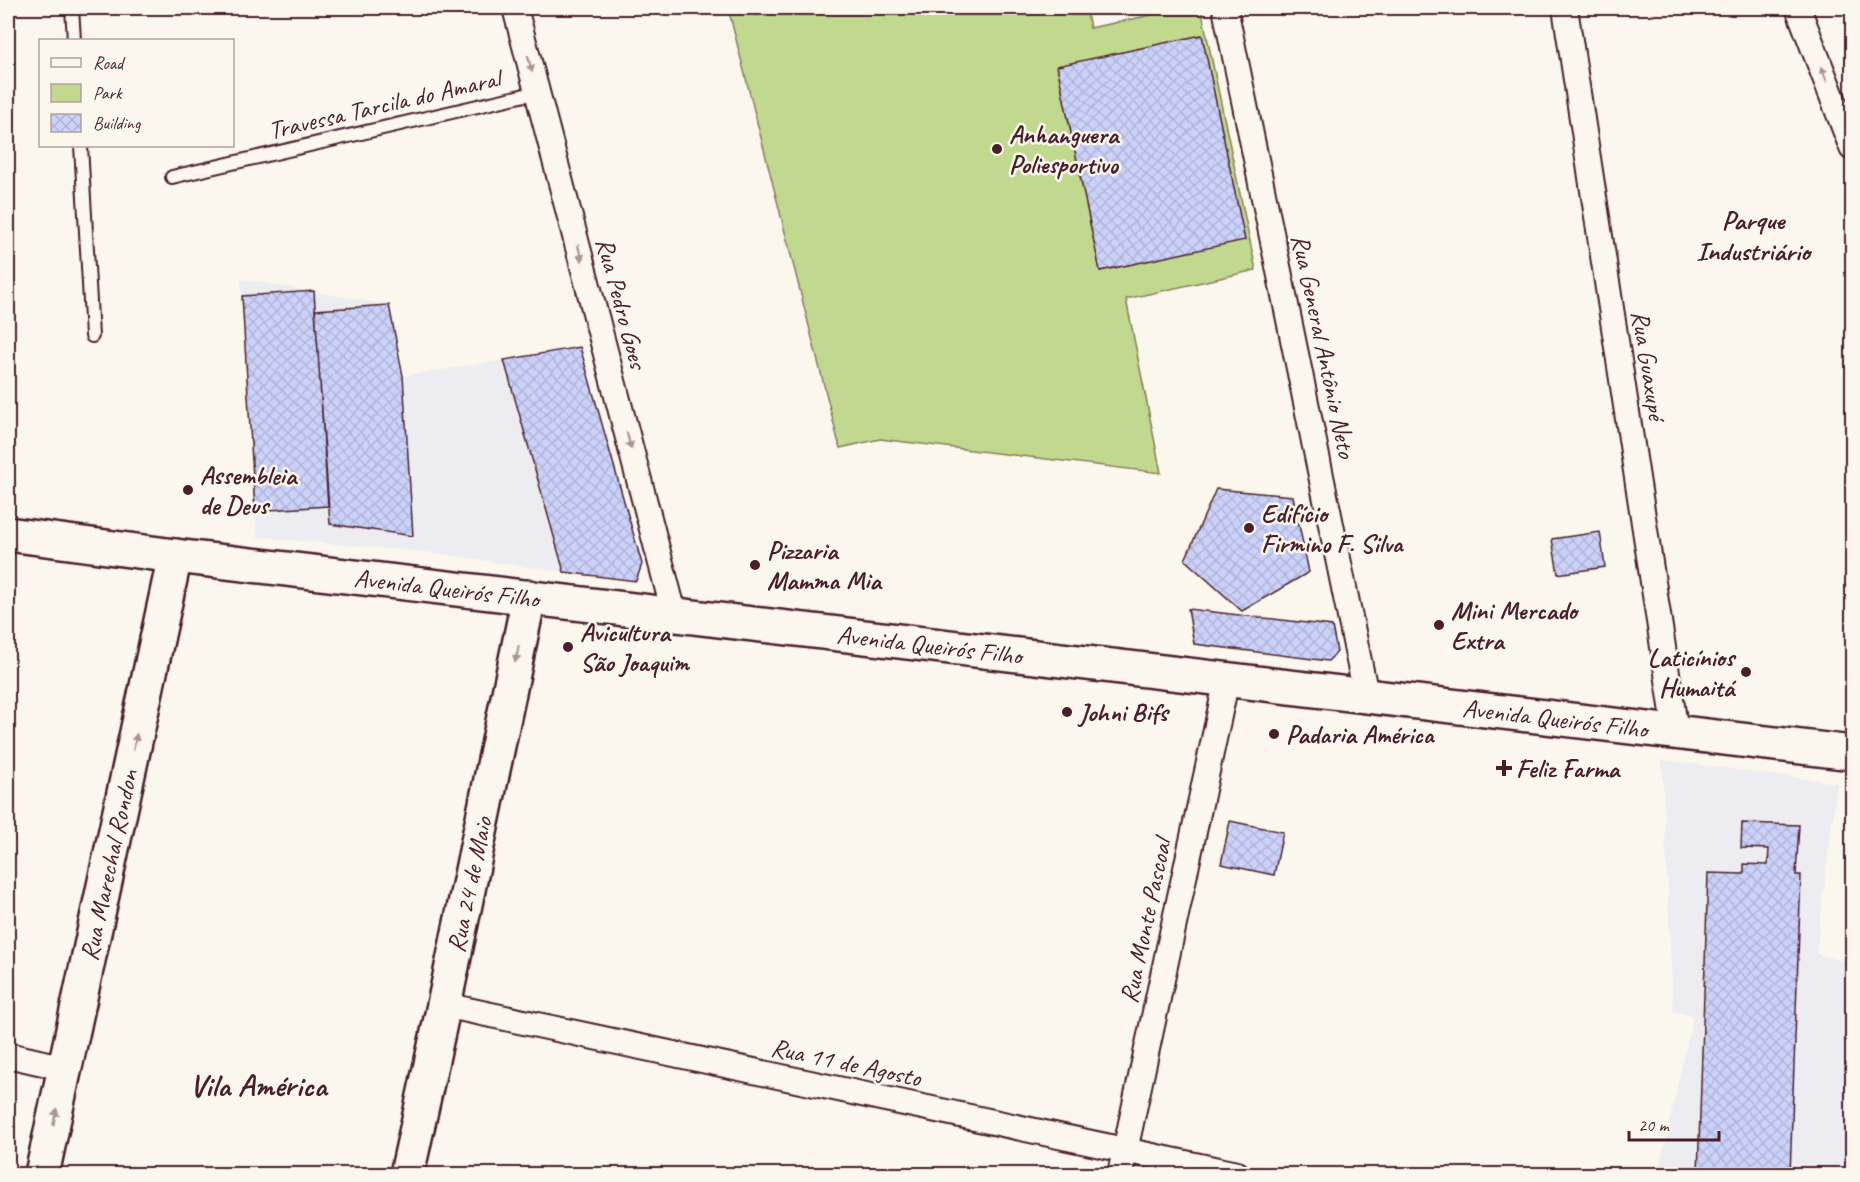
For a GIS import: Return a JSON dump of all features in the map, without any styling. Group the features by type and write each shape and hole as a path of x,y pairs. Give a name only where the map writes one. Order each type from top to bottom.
{"main road":[{"name":"Avenida Queirós Filho","path":"8,534 1852,753"},
{"name":"Rua Marechal Rondon","path":"42,1174 175,555"},
{"name":"Rua 24 de Maio","path":"407,1174 529,597"}],"street":[{"name":"Rua Pedro Goes","path":"515,8 674,613"},
{"name":"Rua General Antônio Neto","path":"1225,8 1366,695"},
{"name":"Rua Guaxupé","path":"1565,8 1676,732"},
{"path":"1798,8 1852,148"},
{"name":"Rua Monte Pascoal","path":"1120,1174 1227,679"},
{"name":"Rua 11 de Agosto","path":"444,1005 1237,1174"},
{"path":"8,1055 65,1068"}],"lane":[{"path":"72,8 74,39"},
{"name":"Travessa Tarcila do Amaral","path":"172,177 537,92"},
{"path":"81,147 92,336"}],"shaded area":[{"path":"241,279 389,305 403,376 504,360 564,572 424,552 257,537"},
{"path":"1662,760 1837,783 1816,954 1852,963 1852,1174 1658,1174 1693,1016 1673,1011"}],"green space":[{"name":"Anhanguera Poliesportivo","path":"728,8 1086,8 1090,28 1184,8 1201,8 1256,270 1126,299 1161,473 880,439 840,448"}],"building":[{"path":"753,8 786,8 755,15"},
{"path":"1202,35 1245,240 1100,271 1057,66"},
{"path":"314,291 328,506 255,511 242,296"},
{"path":"389,305 403,376 413,536 330,524 315,310"},
{"path":"580,347 642,564 636,581 564,572 504,360"},
{"name":"Edifício Firmino F. Silva","path":"1216,489 1293,496 1309,572 1242,611 1185,560"},
{"path":"1600,532 1605,567 1558,574 1552,539"},
{"path":"1188,609 1332,626 1337,652 1328,661 1194,644"},
{"path":"1230,821 1283,832 1274,875 1221,864"},
{"path":"1742,823 1799,825 1796,875 1801,875 1790,1174 1698,1174 1708,873 1744,874 1744,864 1768,865 1769,849 1741,848"}],"place":[{"name":"Anhanguera Poliesportivo","path":"997,149"},
{"name":"Assembleia de Deus","path":"188,490"},
{"name":"Edifício Firmino F. Silva","path":"1249,528"},
{"name":"Pizzaria Mamma Mia","path":"755,565"},
{"name":"Mini Mercado Extra","path":"1439,625"},
{"name":"Avicultura São Joaquim","path":"568,647"},
{"name":"Laticínios Humaitá","path":"1746,672"},
{"name":"Johni Bifs","path":"1067,712"},
{"name":"Padaria América","path":"1274,734"},
{"name":"Feliz Farma","path":"1504,768"}],"district":[{"name":"Parque Industriário","path":"1753,236"},
{"name":"Vila América","path":"258,1085"}]}
